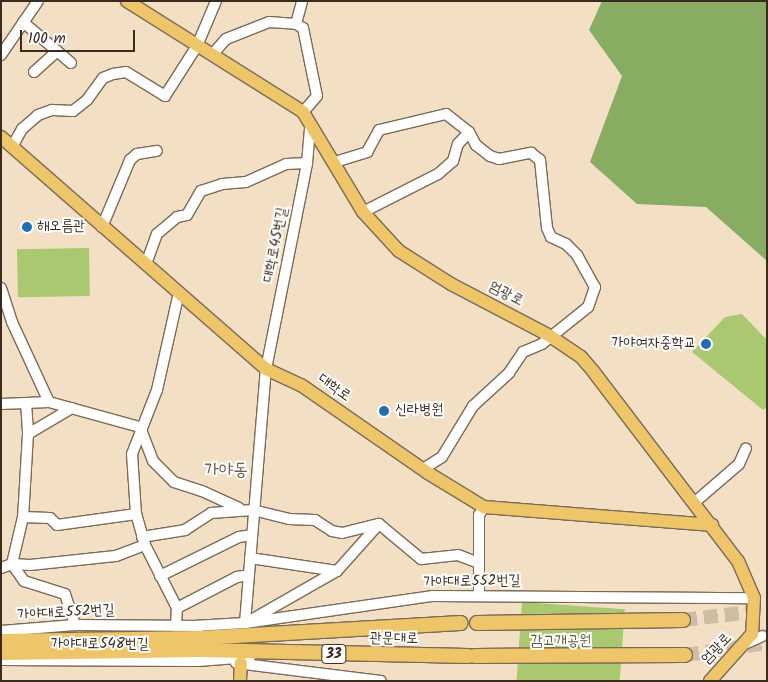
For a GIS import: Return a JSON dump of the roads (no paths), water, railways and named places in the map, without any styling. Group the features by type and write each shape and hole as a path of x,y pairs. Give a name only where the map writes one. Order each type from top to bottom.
{"highway":[{"path":"477,623 682,620"},
{"name":"관문대로","path":"198,644 291,633 461,623"},
{"name":"33","path":"1,641 198,644"},
{"name":"관문대로","path":"198,644 296,653 471,656 685,655"},
{"name":"33","path":"1,653 198,644"}],"main road":[{"name":"엄광로","path":"131,2 196,46 303,112 335,162 363,212 399,251 452,284 573,350 594,371 738,561 754,598 757,633 710,681"},
{"name":"대학로","path":"1,137 266,369 302,385 422,469 484,507 712,525"},
{"path":"240,681 241,663"}],"street":[{"path":"1,55 38,1"},
{"path":"12,147 22,129 38,115 52,110 73,111 87,100 103,78 113,74 126,72 165,96 196,46 216,1"},
{"path":"296,24 302,1"},
{"path":"212,55 226,39 269,22 296,24 303,28 317,96 303,112"},
{"path":"22,25 71,64"},
{"path":"34,72 57,51"},
{"path":"335,162 367,152 379,130 446,114 469,132 476,146 490,156 499,159 531,153 540,160 547,228 551,237 566,244 577,255 596,287 588,306 542,344 523,352 509,374 473,406 442,457 422,469"},
{"name":"대학로45번길","path":"245,623 266,369 307,163 310,125"},
{"path":"363,212 438,174 453,161 458,144 469,132"},
{"path":"102,227 130,160 136,154 157,151"},
{"path":"146,264 157,234 177,217 187,215 201,191 222,184 246,182 286,164 307,163"},
{"path":"1,288 12,322 49,402"},
{"path":"176,626 177,608 144,541 136,514 132,454 140,427 157,390 179,292"},
{"path":"1,404 49,402 140,427"},
{"path":"26,403 28,434 23,517 12,564 24,581 65,594 75,625"},
{"path":"28,434 72,408"},
{"path":"140,427 153,461 174,482 202,491 240,509"},
{"path":"695,502 739,464 746,448"},
{"path":"479,595 479,515 484,507"},
{"path":"1,568 12,564 30,565 116,556 144,541 185,530 212,513 240,509 253,510 289,519 315,520 332,531 342,533 379,524"},
{"path":"23,517 50,518 57,525 136,514"},
{"path":"379,524 421,559 458,555 479,563"},
{"path":"245,623 337,571 379,524"},
{"path":"160,576 239,537 251,535"},
{"path":"250,558 337,571"},
{"path":"177,608 237,577 249,575"},
{"name":"가야대로552번길","path":"1,631 75,625 176,626 198,644 245,623 391,601 479,595 754,598"},
{"path":"732,598 745,604 757,633"},
{"name":"가야대로548번길","path":"1,660 198,644 241,663 380,681"}],"tunnel":[{"path":"683,620 767,610"},
{"path":"685,655 767,643"}],"place":[{"name":"해오름관","path":"27,227"},
{"name":"가야여자중학교","path":"706,344"},
{"name":"신라병원","path":"384,411"}],"district":[{"name":"가야동","path":"226,471"}],"park label":[{"name":"감고개공원","path":"561,642"}]}
